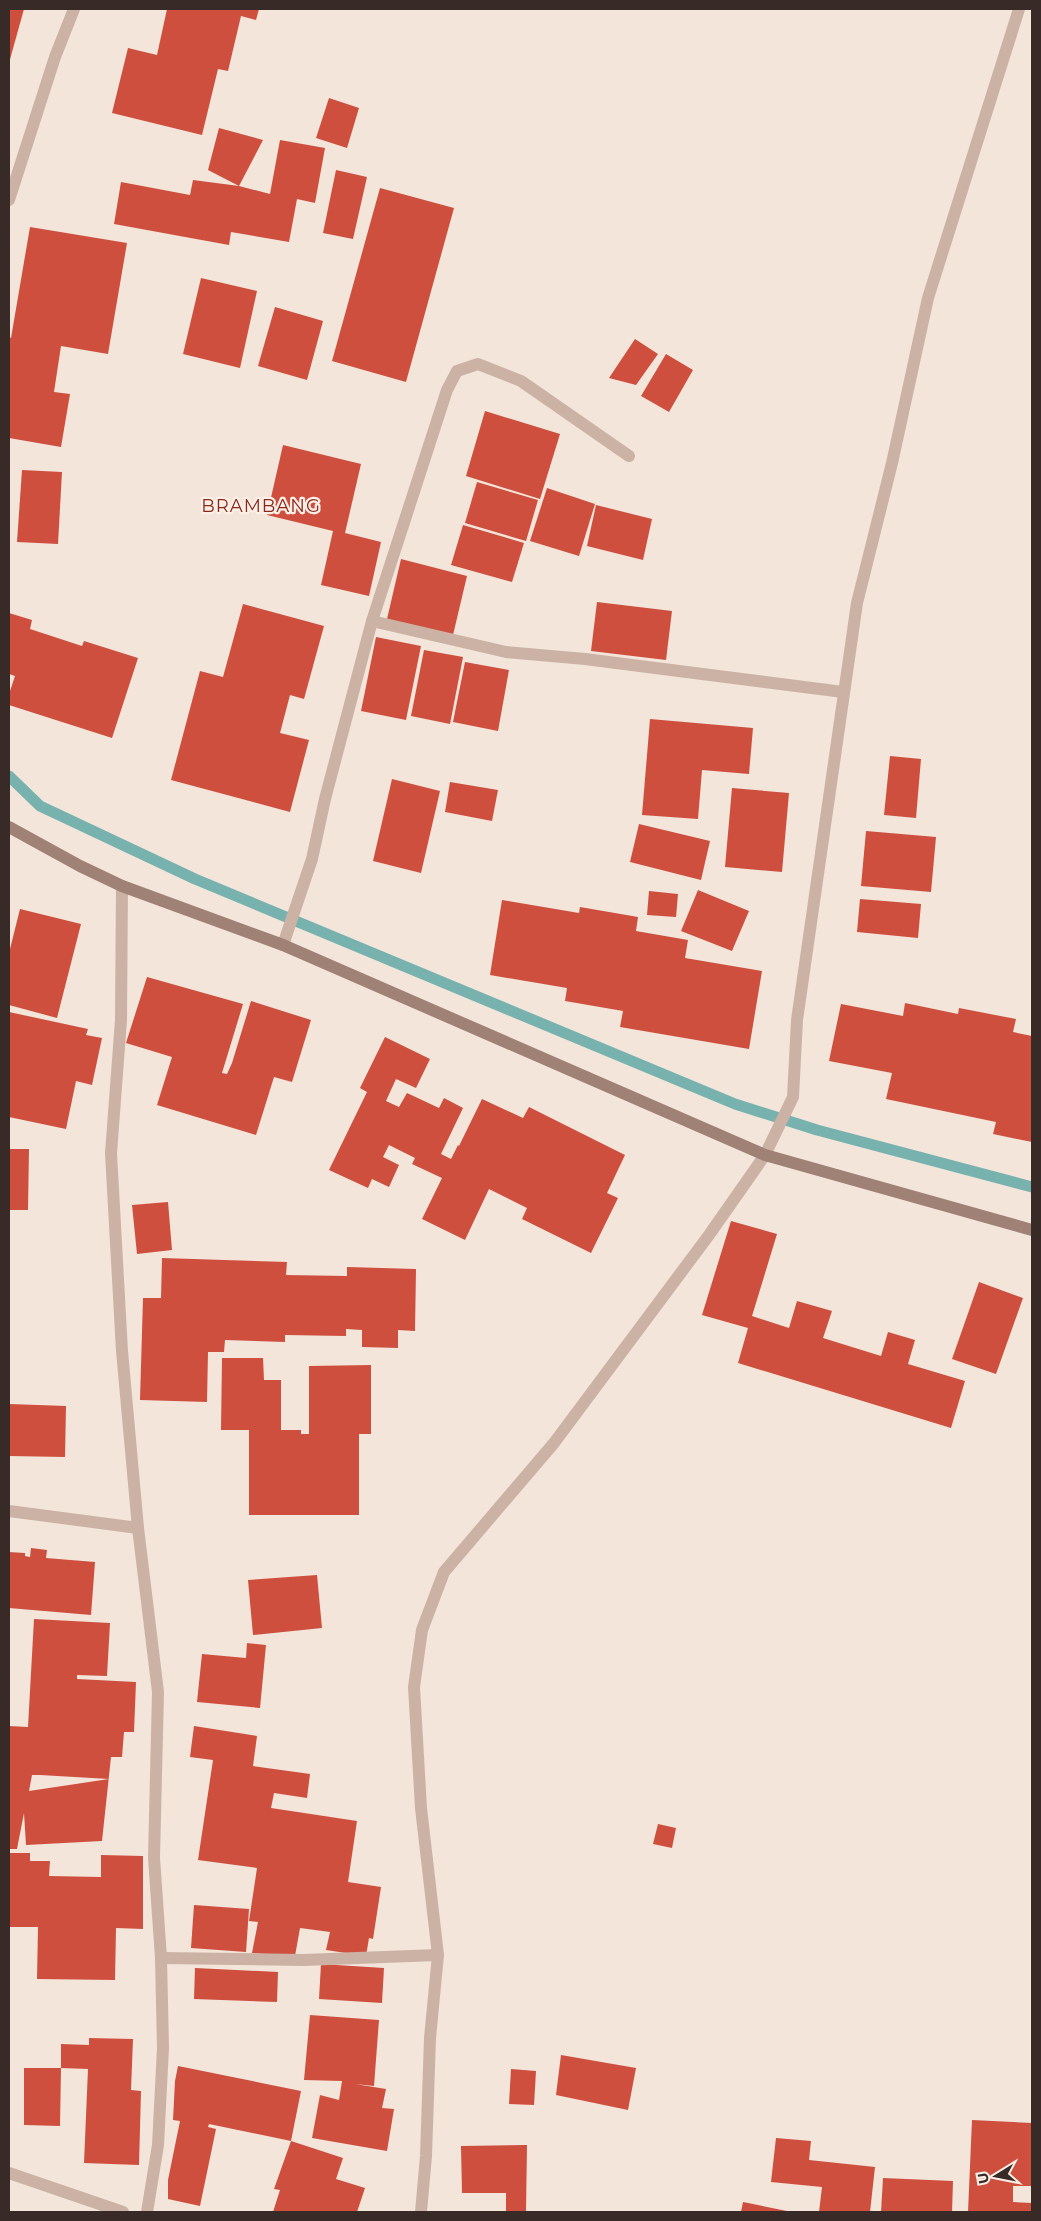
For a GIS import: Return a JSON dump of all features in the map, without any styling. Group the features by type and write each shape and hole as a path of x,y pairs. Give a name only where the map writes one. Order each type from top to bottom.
{"main road":[{"path":"9,827 80,866 122,886 283,945 765,1155 1032,1230"}],"street":[{"path":"9,200 55,58 74,9"},
{"path":"421,2212 426,2156 430,2038 438,1956 421,1808 414,1686 422,1630 444,1572 554,1443 709,1235 765,1155 792,1097 797,1020 857,603 892,463 928,298 1019,9"},
{"path":"283,945 312,859 325,799 372,621 446,390 457,371 478,364 521,381 629,456"},
{"path":"372,621 506,652 585,659 843,692"},
{"path":"122,886 120,1020 111,1153 122,1352 138,1528 158,1692 154,1858 161,1958 163,2058 158,2145 147,2212"},
{"path":"9,1511 138,1528"},
{"path":"161,1958 303,1960 438,1956"},
{"path":"9,2173 123,2212"}],"building":[{"path":"9,9 24,9 9,63"},
{"path":"167,9 259,9 256,20 241,16 228,71 218,69 202,135 112,113 128,48 157,55"},
{"path":"329,98 359,108 347,148 316,138"},
{"path":"219,128 263,140 239,186 208,170"},
{"path":"280,140 325,148 315,203 297,199 289,242 231,232 229,245 114,224 121,182 190,195 193,180 239,186 270,194"},
{"path":"336,170 367,177 353,239 323,233"},
{"path":"380,188 454,208 406,382 332,361"},
{"path":"30,227 127,243 108,354 61,346 54,392 70,394 61,447 9,438 9,337 11,338"},
{"path":"201,278 257,291 240,368 183,354"},
{"path":"275,307 323,321 307,380 258,366"},
{"path":"635,339 658,354 636,385 609,378"},
{"path":"666,354 693,370 669,412 641,396"},
{"path":"485,411 560,434 540,499 466,476"},
{"path":"283,445 361,464 345,533 381,542 369,596 321,585 333,531 267,515"},
{"path":"22,470 62,472 58,544 17,542"},
{"path":"477,482 538,500 526,541 465,523"},
{"path":"547,488 595,504 579,556 530,541"},
{"path":"596,505 652,519 643,560 587,546"},
{"path":"463,525 524,543 512,582 451,565"},
{"path":"401,559 467,576 453,635 387,619"},
{"path":"597,602 672,611 666,660 591,651"},
{"path":"243,604 324,626 304,699 290,695 280,733 309,740 290,812 171,780 200,671 223,677"},
{"path":"9,613 32,620 30,629 82,646 84,641 138,658 112,738 9,705 9,694 15,676 9,674"},
{"path":"376,637 421,646 406,720 361,711"},
{"path":"424,650 463,657 450,724 411,716"},
{"path":"465,662 509,670 498,731 453,722"},
{"path":"650,719 753,728 749,774 702,770 698,819 642,815"},
{"path":"890,756 921,759 916,818 884,815"},
{"path":"392,779 440,791 421,873 373,861"},
{"path":"450,782 498,790 492,821 445,812"},
{"path":"732,788 789,793 782,872 725,867"},
{"path":"639,824 710,841 701,880 630,862"},
{"path":"866,831 936,837 931,892 861,886"},
{"path":"698,890 749,911 732,951 681,931"},
{"path":"649,891 678,894 676,917 647,915"},
{"path":"860,899 921,904 918,938 857,932"},
{"path":"502,900 579,913 580,907 638,917 636,931 688,940 685,958 762,971 749,1049 620,1027 623,1011 565,1001 567,988 490,975"},
{"path":"20,909 81,924 57,1018 9,1005 9,953"},
{"path":"147,977 243,1004 222,1073 227,1074 232,1063 251,1001 311,1020 292,1082 274,1077 256,1135 157,1105 172,1057 126,1043"},
{"path":"905,1003 958,1014 959,1008 1016,1019 1013,1032 1032,1036 1032,1142 993,1134 996,1122 886,1099 892,1073 829,1061 841,1004 903,1016"},
{"path":"9,1012 88,1029 86,1035 102,1038 92,1085 76,1081 66,1129 9,1117"},
{"path":"385,1037 430,1059 416,1088 396,1079 386,1101 399,1107 407,1093 439,1108 444,1098 463,1108 441,1154 451,1159 482,1099 523,1118 529,1107 625,1155 607,1193 618,1198 591,1253 522,1219 527,1208 489,1189 465,1240 422,1219 442,1178 412,1164 415,1158 389,1145 383,1157 399,1165 389,1187 372,1179 368,1188 329,1170 367,1092 360,1088"},
{"path":"9,1149 29,1149 28,1210 9,1210"},
{"path":"168,1202 172,1250 137,1254 132,1205"},
{"path":"731,1221 777,1234 752,1316 789,1328 797,1301 832,1311 823,1338 881,1356 888,1332 915,1340 908,1364 965,1381 951,1428 738,1363 748,1328 702,1315"},
{"path":"162,1258 287,1262 286,1275 347,1276 347,1267 416,1269 415,1331 398,1330 398,1348 362,1347 362,1330 346,1329 346,1336 285,1335 285,1342 225,1340 224,1352 208,1352 207,1402 140,1400 143,1298 161,1298"},
{"path":"979,1282 1023,1298 996,1374 952,1359"},
{"path":"222,1358 263,1358 264,1380 281,1380 281,1430 301,1430 301,1434 309,1434 309,1366 371,1365 371,1434 359,1434 359,1515 249,1515 249,1430 221,1430"},
{"path":"9,1404 66,1406 65,1457 9,1456"},
{"path":"31,1548 47,1550 46,1558 95,1562 91,1615 9,1608 9,1552 25,1553 25,1556 30,1557"},
{"path":"317,1575 322,1628 253,1635 248,1580"},
{"path":"34,1619 110,1623 107,1676 77,1675 77,1679 136,1682 134,1732 124,1732 122,1757 111,1757 109,1779 102,1841 26,1845 24,1813 17,1849 9,1849 9,1726 28,1727","holes":["32,1775 109,1779 29,1791"]},
{"path":"247,1643 266,1645 260,1708 197,1702 202,1654 246,1658"},
{"path":"194,1726 257,1736 253,1766 310,1774 307,1798 274,1793 271,1808 357,1821 348,1882 381,1887 373,1939 369,1938 366,1956 326,1950 330,1932 300,1928 295,1956 252,1953 258,1922 249,1921 257,1868 198,1860 213,1760 190,1757"},
{"path":"658,1824 676,1828 672,1848 653,1844"},
{"path":"9,1853 30,1853 30,1861 50,1861 49,1876 101,1877 101,1855 143,1856 143,1929 116,1928 115,1980 37,1979 38,1927 9,1927"},
{"path":"194,1905 249,1909 246,1952 191,1948"},
{"path":"321,1964 384,1968 382,2003 319,1999"},
{"path":"195,1968 278,1972 277,2002 194,1999"},
{"path":"310,2015 379,2020 374,2086 355,2084 386,2089 382,2108 394,2109 387,2151 312,2138 320,2095 339,2100 342,2081 304,2080"},
{"path":"89,2038 133,2039 131,2090 141,2091 139,2165 84,2163 88,2069 61,2068 61,2044 89,2045"},
{"path":"561,2055 636,2068 628,2110 556,2095"},
{"path":"178,2066 301,2091 291,2141 209,2124 208,2127 216,2129 200,2206 168,2199 168,2180 180,2121 173,2120 175,2081"},
{"path":"24,2068 61,2068 60,2126 24,2125"},
{"path":"511,2069 536,2071 534,2105 509,2104"},
{"path":"972,2120 1032,2123 1032,2186 1013,2186 1013,2202 1032,2203 1032,2212 968,2212"},
{"path":"776,2138 811,2141 809,2160 875,2167 870,2212 819,2212 822,2187 771,2182"},
{"path":"291,2141 343,2158 336,2179 365,2188 357,2212 273,2212 280,2190 274,2189"},
{"path":"527,2145 526,2212 506,2212 506,2193 462,2193 461,2146"},
{"path":"883,2178 953,2181 952,2212 881,2212"},
{"path":"743,2202 787,2211 787,2212 741,2212"}],"waterway":[{"path":"9,776 40,806 195,879 735,1104 817,1130 1032,1187"}],"district":[{"name":"BRAMBANG","path":"261,506"}]}
